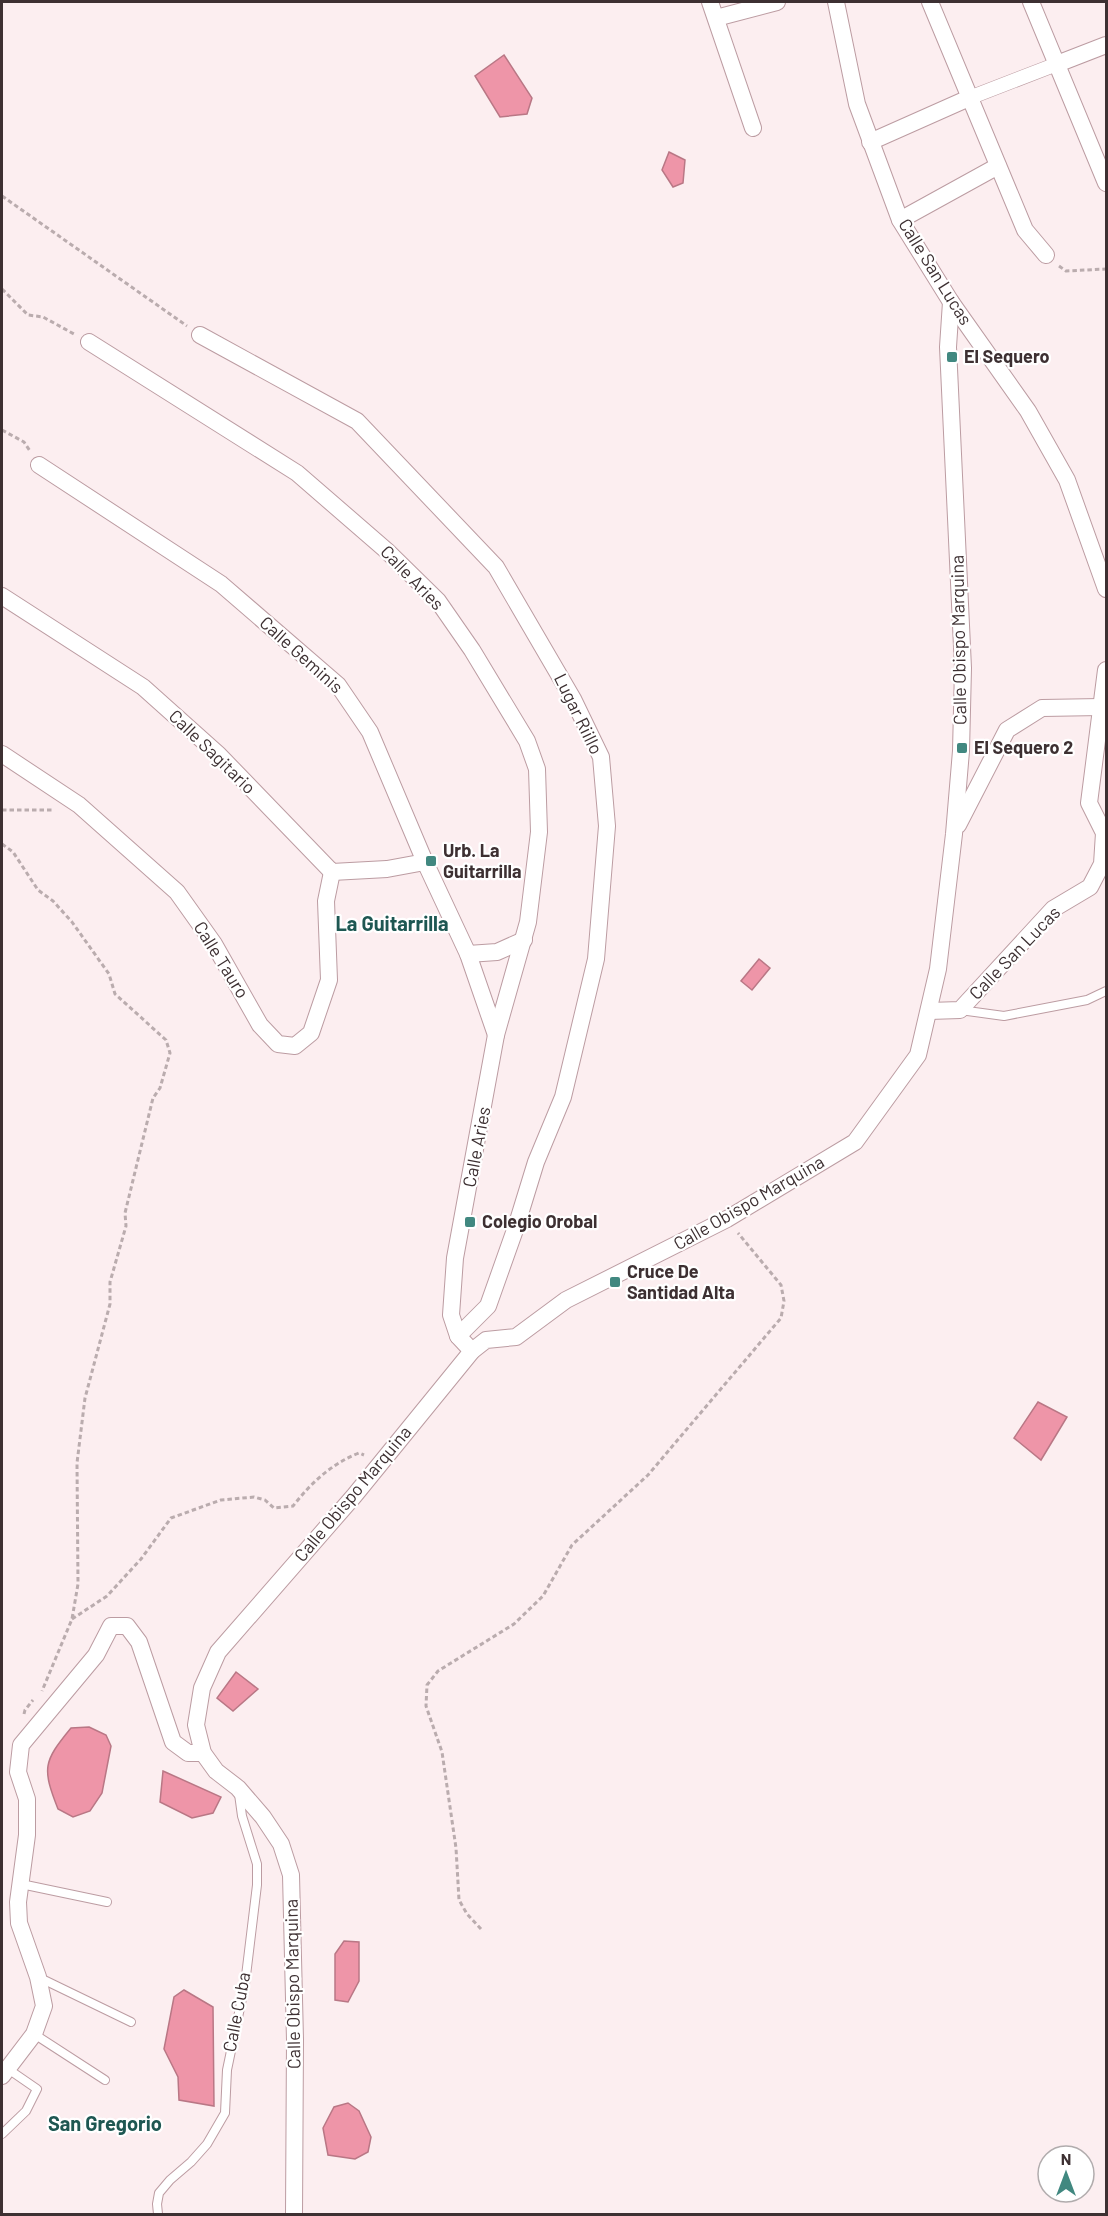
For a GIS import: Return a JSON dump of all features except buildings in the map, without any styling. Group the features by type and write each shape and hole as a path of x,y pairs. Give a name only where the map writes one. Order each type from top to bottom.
{"street":[{"path":"710,2 753,128"},
{"path":"716,18 777,2"},
{"name":"Calle San Lucas","path":"836,2 857,104 900,220 951,302 1028,411 1067,480 1107,589"},
{"path":"930,2 1025,230 1046,255"},
{"path":"1031,2 1107,183"},
{"path":"870,141 969,98 1107,45"},
{"path":"900,220 998,166"},
{"name":"Calle Obispo Marquina","path":"294,2214 295,2040 291,1875 281,1844 263,1817 238,1788 216,1771 203,1753 196,1725 202,1688 218,1652 354,1496 472,1351 486,1340 516,1337 566,1300 727,1219 855,1142 918,1055 938,969 961,751 963,668 948,348 951,302"},
{"name":"Lugar Riillo","path":"200,335 357,421 496,567 573,699 601,757 607,826 596,959 563,1097 536,1162 488,1305 458,1336"},
{"name":"Calle Aries","path":"89,342 297,473 387,551 438,601 472,650 527,741 537,769 539,832 528,922 496,1035 455,1258 452,1315 458,1336"},
{"name":"Calle Geminis","path":"39,465 221,584 338,685 370,732 425,862 468,954 496,1035"},
{"name":"Calle Sagitario","path":"2,596 143,687 219,755 332,872"},
{"name":"Calle San Lucas","path":"929,1011 960,1010 1053,909 1090,887 1102,864 1104,833 1089,803 1107,670"},
{"path":"954,834 1007,730 1042,708 1101,707"},
{"name":"Calle Tauro","path":"2,754 79,805 177,892 214,944 260,1025 278,1044 295,1046 311,1033 329,980 326,901 332,872"},
{"path":"332,872 387,869 425,862"},
{"path":"468,954 497,952 524,940"},
{"path":"458,1336 472,1351"},
{"path":"5,2072 34,2034 44,2006 38,1977 20,1923 18,1902 27,1826 27,1799 18,1772 21,1745 96,1655 111,1626 127,1626 140,1642 173,1742 188,1753 203,1753"}],"lane":[{"path":"960,1010 1004,1016 1088,1000 1107,991"},
{"name":"Calle Cuba","path":"158,2214 159,2193 207,2144 225,2113 227,2070 244,1984 257,1885 257,1864 242,1816 238,1788"},
{"path":"21,1884 107,1902"},
{"path":"38,1977 131,2022"},
{"path":"34,2034 105,2080"},
{"path":"2,2134 26,2111 37,2089 5,2072"}],"path":[{"path":"2,196 200,335"},
{"path":"1046,255 1066,271 1107,269"},
{"path":"2,289 28,315 43,317 89,342"},
{"path":"2,430 24,442 39,465"},
{"path":"2,810 48,811 79,805"},
{"path":"2,844 13,852 38,890 53,901 72,922 109,974 115,994 166,1040 170,1053 160,1088 153,1098 125,1213 126,1227 110,1282 110,1304 85,1398 76,1463 78,1584 72,1619 43,1689 25,1710 21,1745"},
{"path":"481,1929 467,1914 459,1900 456,1848 442,1752 426,1706 427,1685 438,1671 514,1624 543,1596 572,1545 648,1475 781,1318 784,1301 781,1285 727,1219"},
{"path":"72,1619 107,1596 141,1559 171,1518 221,1500 254,1497 265,1500 274,1508 293,1506 308,1488 339,1461 359,1453 380,1463"}],"shaded area":[{"path":"504,55 532,98 527,114 500,117 475,76"},
{"path":"669,152 685,160 683,183 673,187 662,170"},
{"path":"759,959 770,968 752,990 741,981"},
{"path":"1038,1402 1067,1417 1041,1460 1014,1438"},
{"path":"236,1672 258,1689 233,1711 217,1698"},
{"path":"89,1727 106,1735 111,1746 102,1793 90,1811 73,1817 58,1809 49,1784 48,1766 55,1749 71,1728"},
{"path":"163,1771 221,1797 213,1813 192,1818 160,1802"},
{"path":"344,1941 359,1942 359,1981 348,2002 335,2000 335,1954"},
{"path":"184,1990 213,2007 214,2106 179,2100 178,2077 164,2049 174,1997"},
{"path":"348,2103 359,2111 371,2137 368,2152 355,2159 328,2155 323,2128 334,2107"}],"place":[{"name":"El Sequero","path":"952,357"},
{"name":"El Sequero 2","path":"962,748"},
{"name":"Urb. La Guitarrilla","path":"431,861"},
{"name":"Colegio Orobal","path":"470,1222"},
{"name":"Cruce De Santidad Alta","path":"615,1282"}],"district":[{"name":"La Guitarrilla","path":"392,924"},
{"name":"San Gregorio","path":"105,2124"}]}
